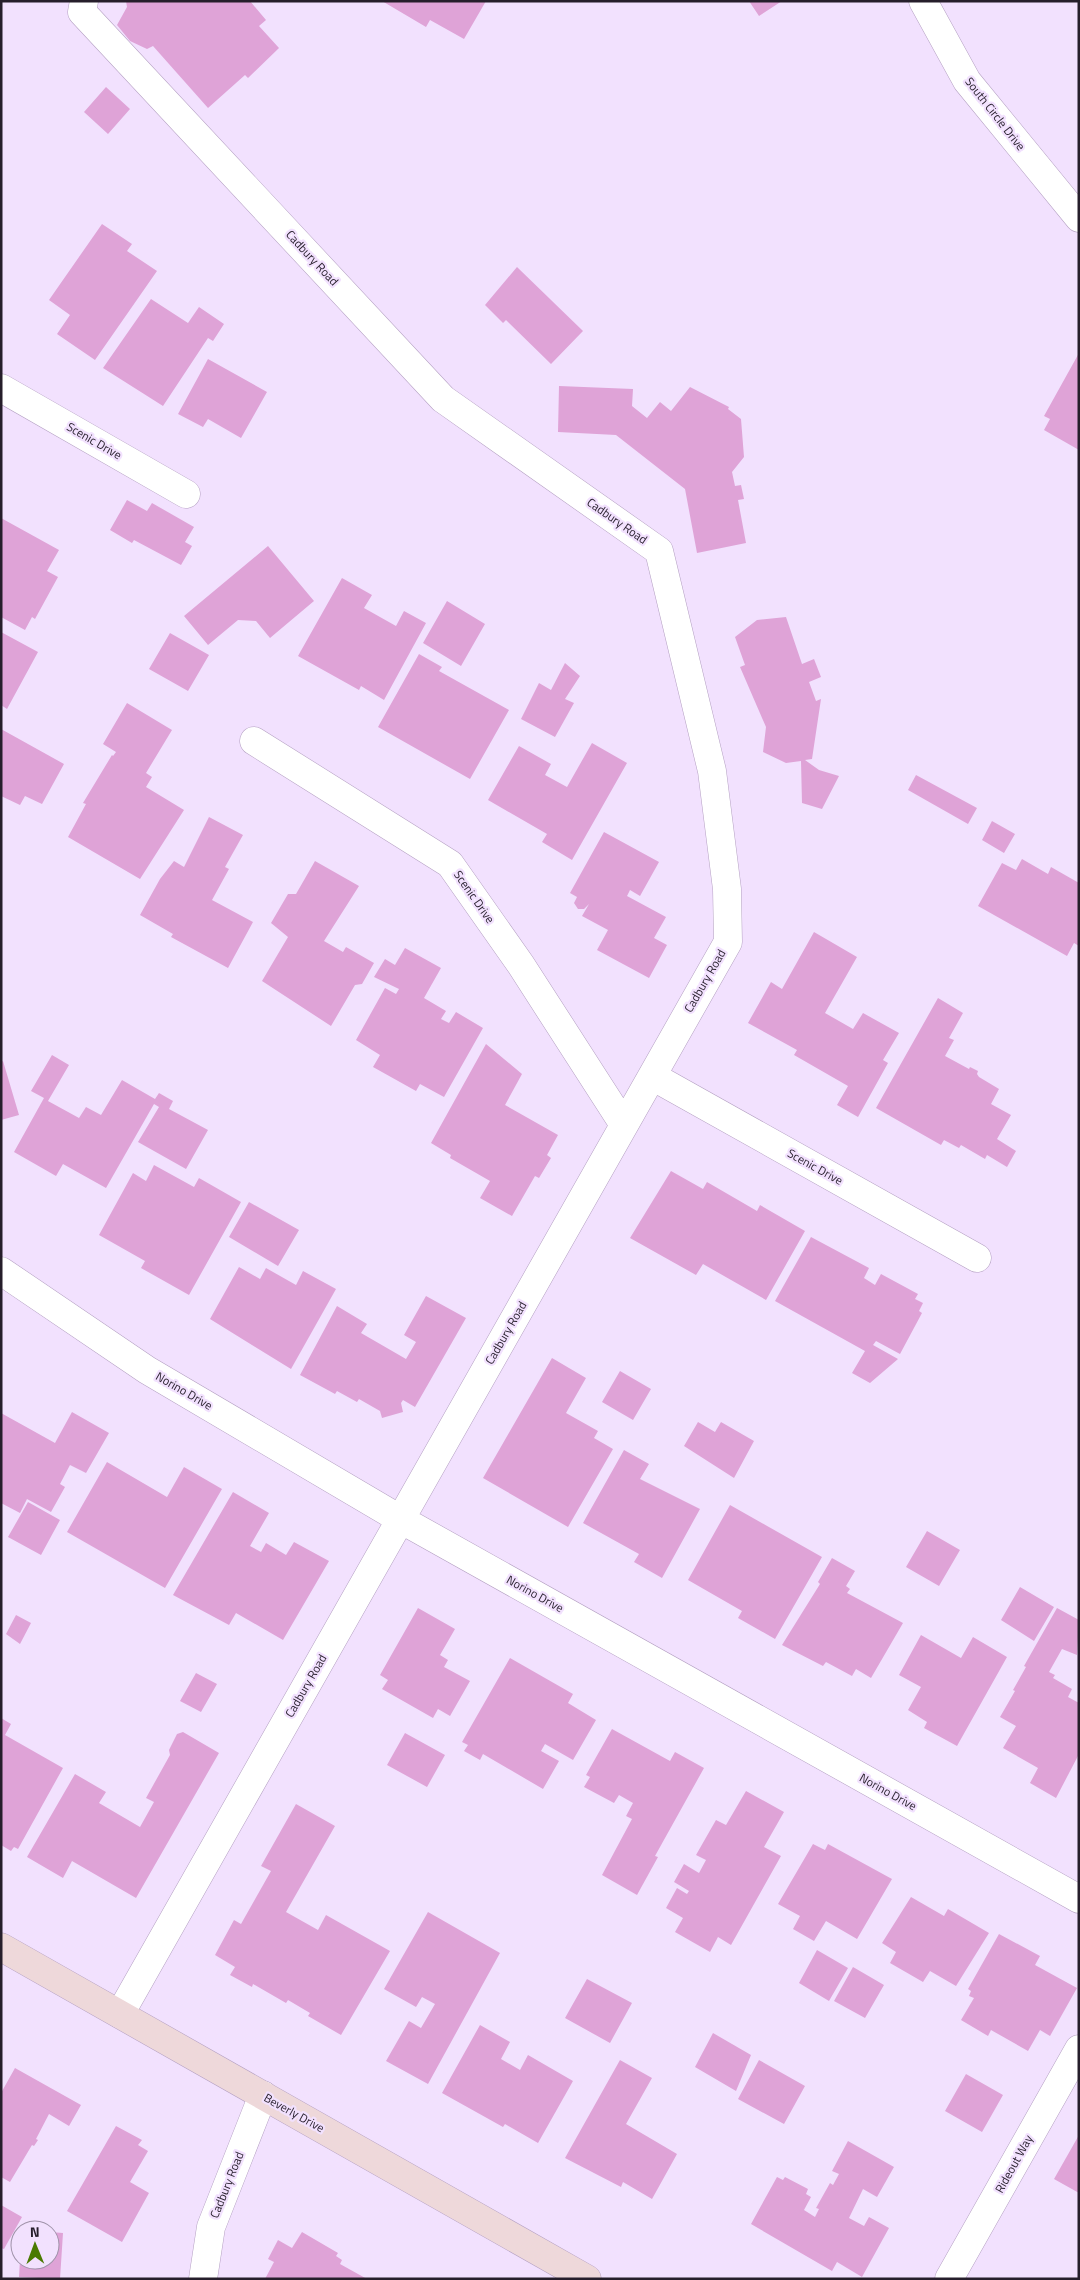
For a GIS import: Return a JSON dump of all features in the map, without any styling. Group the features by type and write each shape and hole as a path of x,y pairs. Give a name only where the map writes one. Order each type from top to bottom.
{"street":[{"name":"Cadbury Road","path":"84,1 82,12 106,39 443,399 659,551 712,771 727,889 728,942 120,2014"},
{"name":"South Circle Drive","path":"923,1 967,81 1079,218"},
{"name":"Scenic Drive","path":"4,396 186,494"},
{"name":"Scenic Drive","path":"254,740 450,864 521,965 624,1125"},
{"name":"Scenic Drive","path":"652,1076 977,1258"},
{"name":"Norino Drive","path":"1,1271 147,1370 400,1519 1079,1899"},
{"name":"Beverly Drive","path":"1,1947 587,2279"},
{"name":"Rideout Way","path":"949,2279 1079,2049"},
{"name":"Cadbury Road","path":"203,2279 211,2227 263,2095"}],"building":[{"path":"126,1 250,1 266,20 259,26 279,48 248,78 245,75 208,108 153,46 147,49 130,41 117,25 127,7"},
{"path":"382,1 486,1 464,39 430,20 426,27"},
{"path":"749,1 782,1 759,16"},
{"path":"106,87 130,109 108,134 84,112"},
{"path":"102,224 132,244 127,251 157,271 95,360 57,334 70,315 49,300"},
{"path":"517,267 583,331 551,364 506,320 503,323 485,305"},
{"path":"151,299 188,323 199,307 224,324 213,341 208,338 163,406 103,368"},
{"path":"1079,353 1079,450 1044,430 1050,419 1044,416"},
{"path":"208,359 267,392 241,438 208,419 203,427 178,414"},
{"path":"559,386 633,389 632,406 647,418 660,402 671,411 690,387 729,407 728,409 741,419 744,457 732,472 735,486 741,485 744,499 738,500 746,543 697,553 685,489 616,435 558,432"},
{"path":"127,500 147,511 152,503 194,527 185,542 192,546 181,565 134,540 132,543 110,530"},
{"path":"1,518 59,550 47,571 58,577 35,619 32,617 25,630 1,617"},
{"path":"268,546 314,601 270,638 256,621 238,620 208,645 184,616"},
{"path":"342,578 372,595 364,608 396,626 404,611 426,623 384,700 361,686 359,690 298,656"},
{"path":"447,601 485,624 461,666 423,643"},
{"path":"786,617 802,664 814,659 821,677 809,682 816,701 821,699 812,759 805,760 819,770 839,776 822,809 802,803 801,761 786,763 763,752 766,727 740,667 745,665 735,637 757,620"},
{"path":"1,632 38,652 7,709 1,705"},
{"path":"170,633 209,655 188,691 149,669"},
{"path":"419,654 442,667 439,671 509,710 470,779 378,727"},
{"path":"565,663 580,676 565,699 574,703 555,737 521,719 539,683 551,690"},
{"path":"127,703 172,730 146,773 152,777 146,787 184,810 140,879 68,837 86,804 83,803 112,755 116,752 103,744"},
{"path":"1,729 64,764 42,804 25,796 20,805 1,796"},
{"path":"592,743 627,763 572,860 542,842 547,834 488,800 519,746 551,764 545,775 567,787"},
{"path":"916,775 977,808 968,824 908,790"},
{"path":"209,817 243,835 225,867 229,869 212,900 253,922 228,968 171,937 173,934 140,915 160,879 174,861 184,867"},
{"path":"992,821 1015,834 1004,853 982,840"},
{"path":"604,832 659,862 640,896 630,890 627,896 666,917 654,938 667,945 649,978 597,950 608,930 582,916 589,904 584,909 578,909 574,903 577,897 570,893"},
{"path":"1022,859 1048,874 1051,867 1079,883 1079,946 1074,943 1067,956 978,906 1002,863 1016,870"},
{"path":"315,861 359,886 324,941 343,952 346,947 374,963 362,984 355,985 331,1026 262,981 288,937 271,923 288,894 296,894"},
{"path":"814,932 857,957 825,1013 853,1029 863,1013 899,1033 883,1060 888,1063 858,1117 837,1105 848,1086 794,1055 797,1050 748,1023 771,982 782,989"},
{"path":"405,948 441,968 424,998 446,1011 441,1019 449,1023 456,1012 483,1028 444,1097 420,1084 416,1091 373,1067 380,1055 356,1040 385,988 396,994 399,989 374,977 385,959 395,965"},
{"path":"938,998 963,1013 949,1038 954,1040 945,1056 969,1069 970,1067 978,1071 979,1077 999,1089 991,1104 1011,1115 997,1139 1016,1151 1007,1167 987,1155 985,1159 961,1145 959,1148 944,1140 941,1145 876,1108"},
{"path":"486,1044 522,1074 505,1105 558,1135 547,1155 551,1158 539,1178 535,1176 512,1216 480,1198 490,1181 450,1158 451,1155 431,1143"},
{"path":"52,1055 69,1065 48,1101 79,1118 86,1107 101,1115 122,1080 155,1099 159,1093 173,1101 169,1109 208,1130 186,1169 138,1142 159,1107 154,1104 106,1188 63,1164 56,1176 14,1152 44,1098 31,1091"},
{"path":"3,1061 19,1115 1,1120 1,1062"},
{"path":"154,1165 194,1187 199,1178 241,1202 189,1295 141,1268 145,1261 99,1235 133,1173 146,1181"},
{"path":"671,1171 703,1189 707,1182 757,1211 760,1205 805,1231 766,1300 703,1264 696,1275 630,1238"},
{"path":"249,1202 299,1230 278,1266 229,1237"},
{"path":"811,1237 869,1268 864,1278 875,1285 881,1274 918,1294 915,1299 923,1303 919,1311 922,1313 900,1354 876,1341 873,1345 898,1359 870,1383 852,1373 865,1351 775,1301"},
{"path":"239,1267 260,1279 266,1268 296,1285 303,1271 336,1289 291,1369 210,1319"},
{"path":"426,1296 466,1318 415,1407 403,1400 401,1403 403,1412 382,1418 380,1411 359,1399 357,1402 337,1391 335,1394 300,1375 337,1306 367,1324 361,1333 406,1359 416,1342 404,1335"},
{"path":"552,1358 586,1378 566,1413 598,1431 594,1438 613,1449 568,1527 483,1478"},
{"path":"620,1371 651,1389 633,1420 602,1402"},
{"path":"72,1412 109,1433 86,1473 70,1465 60,1484 65,1487 51,1512 27,1499 20,1513 1,1503 1,1413 55,1443"},
{"path":"698,1422 715,1432 721,1422 754,1441 734,1478 684,1446"},
{"path":"624,1450 649,1464 640,1479 700,1509 662,1578 634,1562 639,1554 583,1523"},
{"path":"107,1462 167,1497 184,1467 222,1489 165,1588 67,1532"},
{"path":"233,1492 269,1513 250,1546 261,1552 266,1543 286,1555 294,1542 329,1561 283,1640 236,1613 229,1625 173,1595"},
{"path":"28,1502 60,1520 41,1555 8,1537"},
{"path":"730,1505 822,1557 775,1639 738,1618 742,1611 688,1580"},
{"path":"927,1531 960,1550 939,1586 906,1567"},
{"path":"832,1558 855,1571 846,1586 850,1589 847,1593 903,1623 871,1678 856,1669 852,1676 826,1662 823,1666 782,1645 820,1584 818,1582"},
{"path":"1020,1587 1054,1607 1034,1641 1001,1620"},
{"path":"418,1608 455,1629 440,1655 448,1660 444,1667 470,1681 450,1716 438,1709 433,1718 382,1689 388,1680 380,1675"},
{"path":"1057,1608 1079,1620 1077,1655 1062,1649 1049,1672 1055,1675 1053,1678 1072,1689 1068,1697 1079,1703 1079,1754 1056,1798 1030,1783 1038,1768 1003,1748 1016,1726 1000,1717 1015,1691 1013,1690 1026,1667 1024,1666"},
{"path":"16,1615 31,1623 20,1644 6,1634"},
{"path":"921,1635 961,1658 973,1637 1007,1657 957,1746 924,1728 927,1722 908,1710 921,1687 899,1675"},
{"path":"510,1658 573,1694 568,1703 596,1720 573,1760 545,1744 541,1751 559,1761 543,1789 483,1754 480,1760 464,1751 468,1745 462,1742"},
{"path":"196,1673 217,1684 201,1712 180,1701"},
{"path":"1,1718 11,1724 5,1735 63,1768 18,1849 14,1847 11,1851 1,1845"},
{"path":"612,1729 670,1761 675,1752 704,1768 655,1856 658,1857 637,1895 602,1875 632,1819 626,1816 633,1803 619,1795 614,1803 584,1787 590,1777 586,1775"},
{"path":"183,1732 219,1753 136,1898 72,1861 63,1878 27,1857 75,1774 106,1792 99,1803 140,1827 154,1802 146,1798 170,1755 169,1750 177,1734"},
{"path":"405,1733 445,1755 427,1787 387,1765"},
{"path":"746,1791 784,1812 764,1847 781,1856 731,1945 718,1937 710,1952 675,1932 683,1918 666,1908 677,1888 687,1894 689,1891 674,1882 684,1864 699,1873 706,1860 696,1855 716,1820 726,1825"},
{"path":"296,1804 335,1826 286,1912 318,1930 326,1915 390,1951 341,2035 308,2016 310,2013 288,2000 286,2003 253,1984 252,1987 230,1975 235,1967 215,1955 234,1920 241,1924 271,1871 261,1866"},
{"path":"813,1844 825,1850 828,1844 892,1879 857,1939 826,1921 814,1941 793,1929 800,1916 778,1904"},
{"path":"911,1897 944,1916 948,1909 989,1933 956,1986 930,1971 923,1982 890,1963 896,1952 882,1943"},
{"path":"428,1912 500,1953 428,2084 386,2061 409,2021 421,2028 435,2004 422,1997 416,2007 384,1989"},
{"path":"999,1934 1040,1956 1035,1965 1077,1988 1050,2036 1040,2030 1028,2051 991,2030 988,2036 961,2020 974,1998 969,1996 971,1991 968,1989"},
{"path":"817,1950 848,1968 829,2001 799,1983"},
{"path":"853,1967 884,1985 865,2018 834,2001"},
{"path":"587,1979 632,2003 610,2043 565,2018"},
{"path":"480,2025 510,2042 501,2059 520,2070 528,2055 573,2081 538,2143 505,2124 503,2127 442,2093"},
{"path":"713,2033 751,2055 736,2091 695,2067"},
{"path":"620,2060 652,2078 626,2124 677,2154 652,2199 623,2182 621,2187 565,2158"},
{"path":"759,2060 805,2086 784,2124 738,2099"},
{"path":"15,2068 81,2105 69,2126 49,2114 36,2139 38,2140 34,2146 32,2145 10,2182 1,2177 1,2093"},
{"path":"966,2074 1003,2095 982,2132 945,2111"},
{"path":"116,2126 142,2140 138,2145 148,2151 130,2182 149,2193 122,2242 67,2211"},
{"path":"1079,2135 1079,2193 1054,2179"},
{"path":"848,2141 894,2167 877,2197 863,2189 849,2218 864,2226 869,2217 889,2228 862,2277 837,2262 832,2271 751,2224 777,2177 783,2180 785,2177 808,2189 806,2194 811,2197 804,2210 815,2217 819,2209 816,2208 830,2183 833,2185 839,2174 832,2171"},
{"path":"1,2205 22,2217 20,2220 10,2220 10,2238 4,2249 1,2248"},
{"path":"302,2232 338,2253 336,2256 342,2260 340,2264 367,2279 265,2279 274,2262 268,2259 278,2240 292,2248"},
{"path":"60,2233 63,2233 60,2279 19,2277 19,2270 60,2270"}]}
